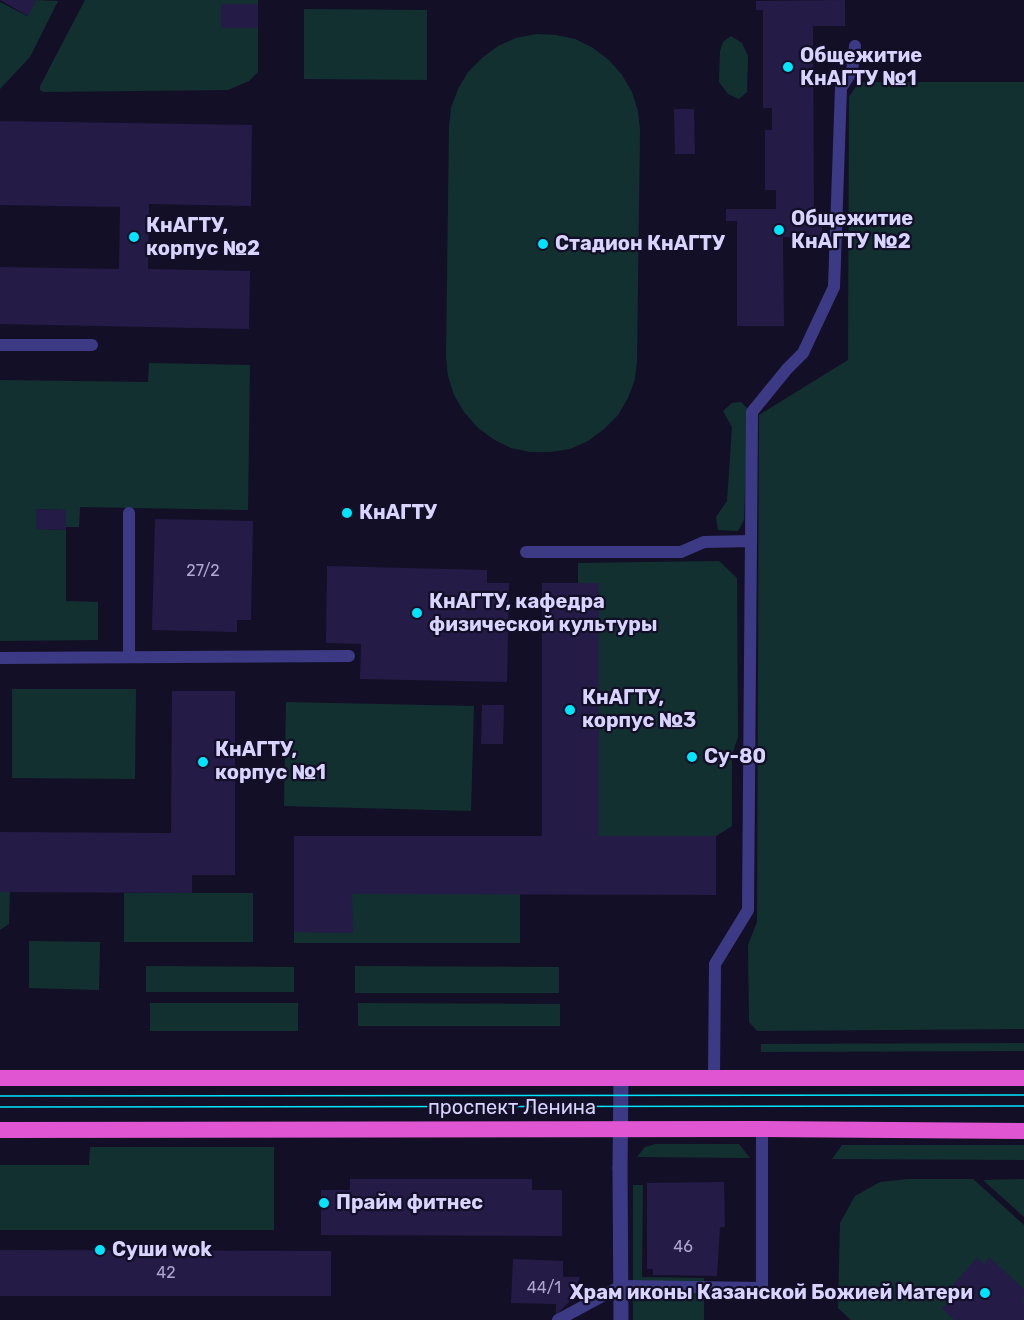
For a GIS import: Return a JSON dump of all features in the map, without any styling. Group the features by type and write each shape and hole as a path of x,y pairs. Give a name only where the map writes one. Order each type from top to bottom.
{"highway":[{"name":"проспект Ленина","path":"0,1078 1024,1078"},
{"name":"проспект Ленина","path":"0,1130 1024,1131"}],"street":[{"path":"621,1078 621,1320"}],"lane":[{"path":"714,1078 715,964 748,910 752,412 803,353 834,287 841,88 852,70 855,46"},
{"path":"0,345 92,345"},
{"path":"129,513 129,657"},
{"path":"526,552 681,552 704,542 751,541"},
{"path":"0,658 349,656"},
{"path":"558,1320 621,1286 762,1288 762,1129"}],"green space":[{"path":"36,0 58,1 30,57 0,89 0,2 27,16"},
{"path":"85,0 258,0 258,4 221,4 221,28 258,28 258,72 249,81 228,90 43,92 40,86"},
{"path":"304,9 427,10 427,80 304,79"},
{"name":"Стадион КнАГТУ","path":"536,34 575,39 593,48 609,60 622,75 632,92 638,111 640,130 635,379 618,415 604,429 588,441 570,449 550,452 530,452 511,448 493,439 477,427 464,412 454,395 448,376 446,357 451,108 468,72 482,58 498,46 516,38"},
{"path":"731,36 742,43 748,56 747,92 739,99 728,94 719,82 720,51 723,42"},
{"path":"859,82 1024,82 1024,1029 757,1031 749,1022 748,945 757,922 759,415 848,360 849,97"},
{"path":"149,363 250,365 248,510 80,507 79,527 66,527 66,510 37,509 36,529 66,530 66,601 98,602 98,640 0,641 0,380 148,382"},
{"path":"741,402 748,409 744,520 738,531 718,530 716,517 727,501 732,427 723,411 732,403"},
{"path":"719,561 737,578 738,737 732,755 732,826 716,836 599,836 599,584 578,584 578,563"},
{"path":"12,689 136,689 135,779 12,778"},
{"path":"286,702 474,706 471,811 284,806"},
{"path":"0,892 10,892 9,924 0,930"},
{"path":"124,893 253,893 253,942 124,942"},
{"path":"352,894 520,894 520,943 294,943 294,932 352,932"},
{"path":"29,941 100,942 99,990 29,988"},
{"path":"146,966 294,967 294,992 146,992"},
{"path":"355,966 559,967 559,993 355,993"},
{"path":"150,1003 298,1003 298,1031 150,1031"},
{"path":"358,1003 560,1004 560,1026 358,1026"},
{"path":"1024,1043 1024,1051 761,1052 761,1044"},
{"path":"656,1144 739,1144 750,1158 637,1157 645,1147"},
{"path":"842,1145 1024,1145 1024,1160 832,1159"},
{"path":"90,1147 274,1147 274,1230 0,1230 0,1165 89,1165"},
{"path":"908,1179 973,1179 1024,1225 1024,1320 851,1320 838,1308 840,1223 855,1196 880,1182"},
{"path":"1024,1179 1024,1217 983,1180"},
{"path":"633,1185 643,1185 642,1277 704,1278 704,1320 633,1320"}],"building":[{"path":"0,0 36,0 28,16"},
{"path":"845,0 845,26 813,26 814,224 822,224 822,237 783,237 784,326 737,326 737,221 726,221 726,209 776,209 776,190 765,190 765,130 772,130 772,108 763,108 763,10 756,10 756,1"},
{"path":"221,4 258,4 258,28 221,28"},
{"path":"674,109 694,109 695,154 675,154"},
{"name":"КнАГТУ, корпус №2","path":"0,121 252,125 251,206 149,204 148,269 250,271 249,329 0,324 0,267 119,269 120,207 0,205"},
{"path":"36,509 66,510 66,530 36,529"},
{"path":"155,519 253,521 251,620 237,620 237,632 152,630"},
{"name":"КнАГТУ, кафедра физической культуры","path":"327,566 487,570 487,583 509,583 507,682 360,679 361,644 326,643"},
{"name":"КнАГТУ, корпус №3","path":"542,583 599,583 599,836 716,836 716,895 352,894 353,933 294,932 294,836 542,836"},
{"name":"КнАГТУ, корпус №1","path":"172,691 235,691 235,875 192,875 192,893 0,892 0,832 171,833"},
{"path":"482,705 504,705 503,744 481,744"},
{"path":"350,1179 532,1179 532,1190 562,1190 562,1236 321,1235 321,1190 350,1190"},
{"path":"724,1182 725,1227 720,1227 717,1276 653,1275 653,1269 647,1269 647,1183"},
{"path":"0,1250 331,1251 331,1296 0,1296"},
{"name":"Храм иконы Казанской Божией Матери","path":"989,1257 1024,1289 1022,1299 1024,1301 1024,1320 955,1320 942,1309 948,1302 942,1297 977,1258 984,1264"},
{"path":"513,1259 563,1261 563,1277 580,1277 572,1299 556,1315 556,1304 511,1303"}],"tram line":[{"path":"0,1096 1024,1095"},
{"path":"0,1107 1024,1106"}],"place":[{"name":"Общежитие КнАГТУ №1","path":"788,67"},
{"name":"Общежитие КнАГТУ №2","path":"779,230"},
{"name":"КнАГТУ, корпус №2","path":"134,237"},
{"name":"Стадион КнАГТУ","path":"543,244"},
{"name":"КнАГТУ","path":"347,513"},
{"name":"КнАГТУ, кафедра физической культуры","path":"417,613"},
{"name":"КнАГТУ, корпус №3","path":"570,710"},
{"name":"Су-80","path":"692,757"},
{"name":"КнАГТУ, корпус №1","path":"203,762"},
{"name":"Прайм фитнес","path":"324,1203"},
{"name":"Суши wok","path":"100,1250"},
{"name":"Храм иконы Казанской Божией Матери","path":"985,1293"}]}
